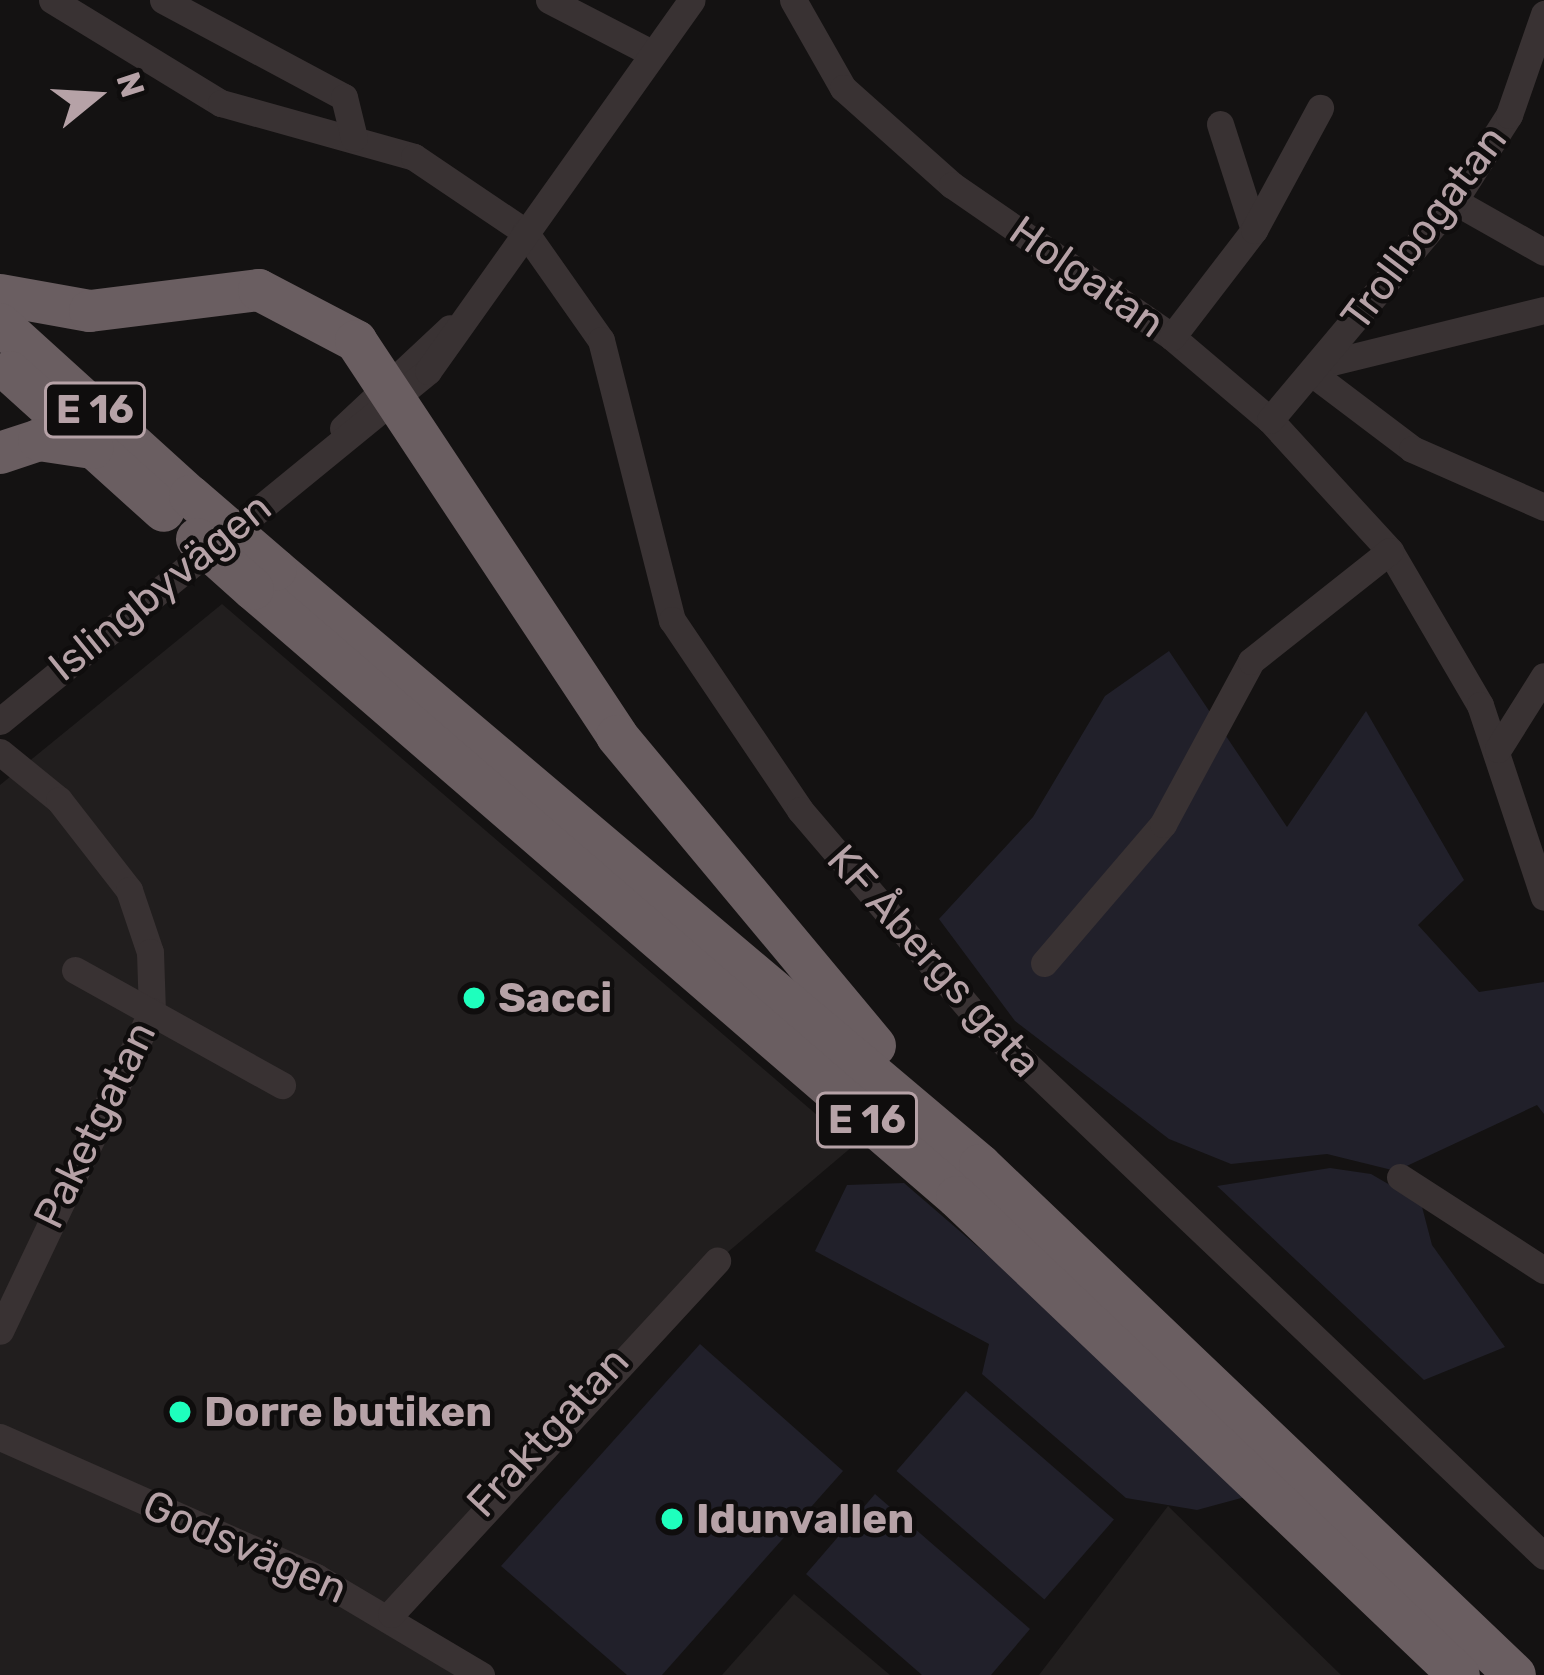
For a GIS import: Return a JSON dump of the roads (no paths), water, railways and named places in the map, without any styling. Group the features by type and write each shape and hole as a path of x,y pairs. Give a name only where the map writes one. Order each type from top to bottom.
{"highway":[{"path":"0,295 90,311 259,290 325,315 390,391 630,754 980,1165"},
{"name":"E 16","path":"0,324 179,505 957,1197 1459,1675"},
{"name":"E 16","path":"0,363 92,448 179,505"},
{"path":"0,453 39,440 92,448"},
{"name":"E 16","path":"264,579 980,1165 1515,1675"}],"street":[{"name":"KF Åbergs gata","path":"52,0 221,103 353,138 447,174 525,232 601,340 672,620 800,810 994,1034 1544,1556"},
{"path":"163,0 344,97 353,138"},
{"path":"549,0 652,54"},
{"name":"Islingbyvägen","path":"0,721 321,456 453,326 692,0"},
{"name":"Holgatan","path":"793,0 843,88 952,184 1172,337 1270,420 1390,551 1498,749 1544,897"},
{"name":"Trollbogatan","path":"1270,420 1317,370 1454,201 1509,115 1544,14"},
{"path":"1172,337 1254,230 1320,108"},
{"path":"1220,124 1254,230"},
{"path":"1454,201 1544,252"},
{"path":"1317,370 1544,310"},
{"path":"1317,370 1412,449 1544,507"},
{"path":"1044,963 1162,824 1251,661 1390,551"},
{"path":"1498,749 1544,676"},
{"name":"Paketgatan","path":"0,752 72,813 129,890 150,952 152,1011 0,1331"},
{"path":"75,970 281,1085"},
{"path":"1400,1177 1544,1270"},
{"name":"Fraktgatan","path":"391,1614 717,1261"},
{"name":"Godsvägen","path":"0,1437 391,1614 481,1675"}],"place":[{"name":"Sacci","path":"474,998"},
{"name":"Dorre butiken","path":"180,1412"},
{"name":"Idunvallen","path":"672,1519"}]}
